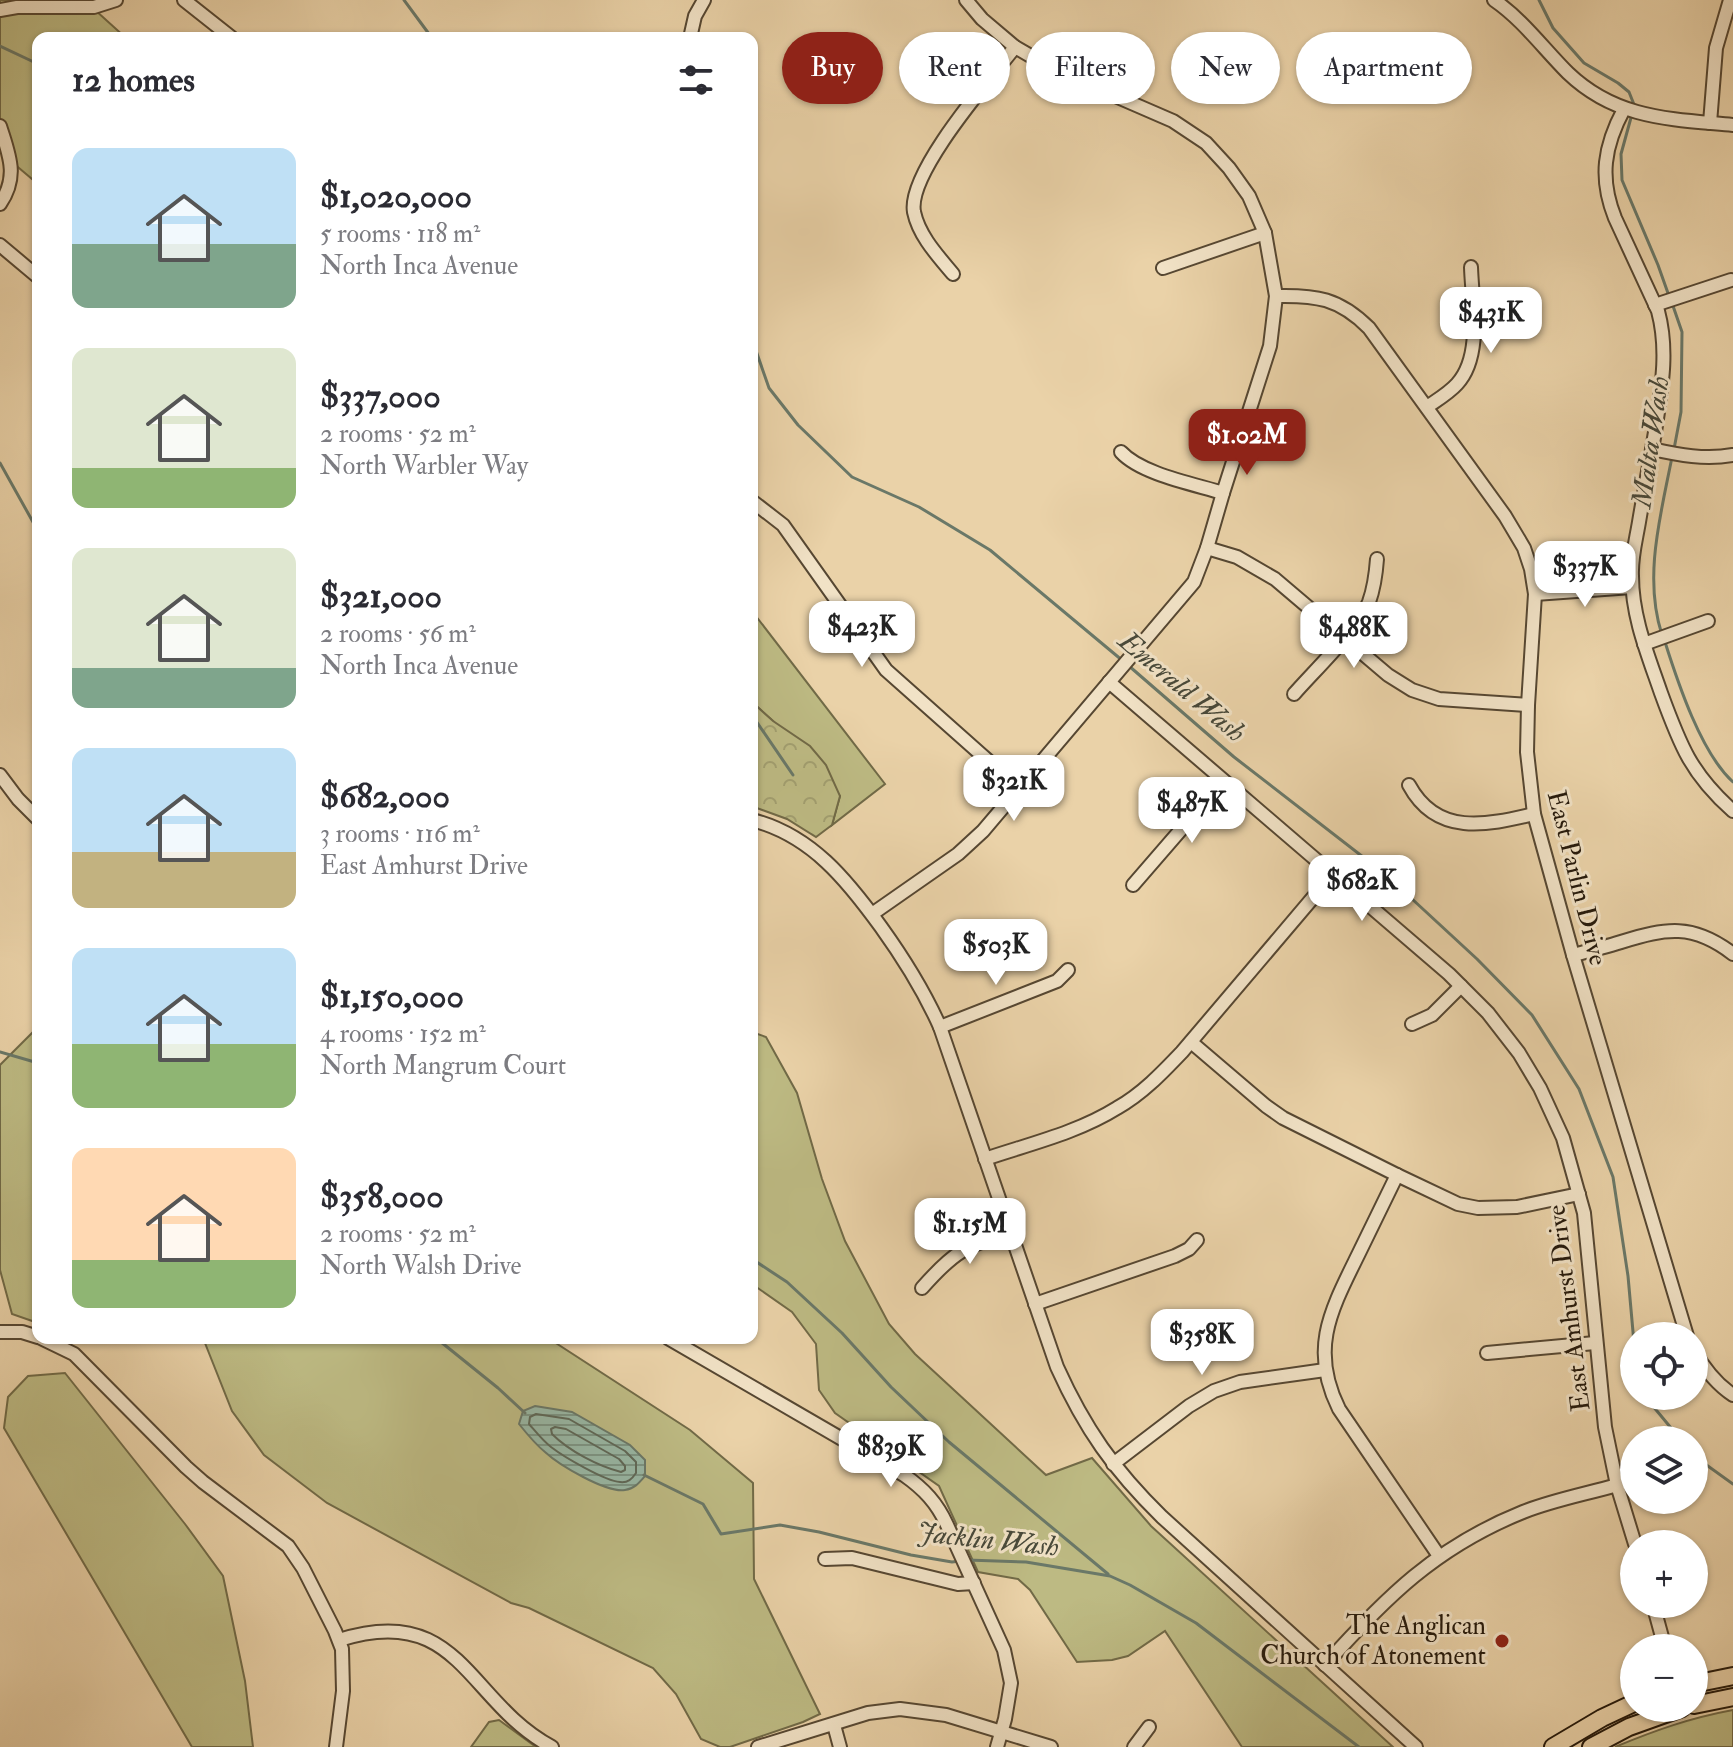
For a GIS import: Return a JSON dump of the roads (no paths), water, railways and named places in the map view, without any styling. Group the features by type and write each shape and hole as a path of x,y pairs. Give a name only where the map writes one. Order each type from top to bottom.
{"main road":[{"path":"1708,1681 1733,1676"},
{"path":"1708,1702 1733,1697"},
{"path":"1553,1747 1620,1710"},
{"path":"1591,1747 1643,1722"}],"street":[{"path":"0,10 17,7 94,7 116,0"},
{"path":"184,0 224,32"},
{"path":"691,32 695,16 704,0"},
{"path":"872,914 958,854 983,831 1194,582 1270,346 1276,296 1265,233 1249,196 1206,143 1173,121 1053,69 1015,47 982,19 966,0"},
{"path":"1494,0 1517,18 1585,89 1624,109 1659,118 1733,125"},
{"path":"1710,123 1716,48 1730,0"},
{"path":"953,274 933,250 917,223 913,209 915,192 929,163 970,103 1015,47"},
{"path":"1624,109 1612,131 1607,153 1606,186 1609,204 1655,305 1662,327 1664,358 1662,387 1633,557 1632,587 1637,623 1687,756 1698,776 1733,811"},
{"path":"0,126 11,164 11,178 0,204"},
{"path":"1163,268 1265,233"},
{"path":"0,245 32,272"},
{"path":"1427,407 1457,384 1471,360 1471,267"},
{"path":"1655,305 1731,280"},
{"name":"East Parlin Drive","path":"1276,296 1309,296 1340,306 1358,316 1505,516 1524,548 1535,594 1527,752 1534,814 1683,1322"},
{"path":"1652,449 1697,457 1733,455"},
{"path":"1121,452 1148,470 1223,493"},
{"path":"758,506 783,525 886,670 1020,789"},
{"path":"1207,548 1237,557 1275,579 1398,682 1426,695 1453,700 1528,705"},
{"path":"1294,694 1344,637 1368,604 1377,559"},
{"path":"1535,594 1632,587"},
{"path":"1644,644 1708,621"},
{"name":"East Amhurst Drive","path":"1109,682 1461,986 1503,1030 1540,1088 1563,1138 1584,1213 1605,1427 1617,1485 1631,1530"},
{"path":"0,775 32,813"},
{"path":"1133,885 1223,781"},
{"path":"1409,785 1432,813 1454,822 1475,824 1534,814"},
{"path":"758,822 783,832 823,857 855,890 916,979 940,1027 1057,1367 1089,1431 1135,1491 1416,1747"},
{"path":"985,1159 1080,1127 1117,1109 1156,1079 1333,874"},
{"path":"1573,955 1657,931 1693,933 1733,954"},
{"path":"940,1027 1057,981 1068,970"},
{"path":"1412,1024 1432,1015 1461,986"},
{"path":"1191,1042 1283,1118 1458,1204 1478,1208 1517,1207 1579,1194"},
{"path":"1397,1175 1332,1309 1326,1337 1325,1370 1339,1409 1439,1556"},
{"path":"922,1288 963,1249 1010,1233"},
{"path":"1035,1304 1175,1256 1189,1249 1197,1240"},
{"path":"0,1332 22,1332 32,1336"},
{"path":"1487,1353 1595,1343"},
{"path":"52,1344 74,1354 194,1474 288,1546 303,1568 342,1649 343,1691 336,1747"},
{"path":"678,1344 904,1475 930,1496 940,1510 1004,1650 1011,1683 997,1747"},
{"path":"1113,1464 1189,1406 1214,1391 1240,1382 1325,1370"},
{"path":"1708,1371 1733,1395"},
{"path":"1325,1665 1385,1600 1439,1556 1477,1533 1525,1511 1617,1485"},
{"path":"825,1559 852,1558 958,1584 974,1583"},
{"path":"339,1640 385,1630 425,1638 461,1664 525,1730 552,1747"},
{"path":"758,1747 868,1713 900,1709 946,1715 1051,1747"},
{"path":"834,1725 840,1747"},
{"path":"1134,1747 1149,1727"}],"water":[{"path":"535,1406 572,1412 630,1445 645,1460 645,1476 631,1488 617,1490 595,1483 561,1464 538,1446 519,1424 523,1411"}],"waterway":[{"name":"Emerald Wash","path":"404,0 428,32"},
{"name":"Malta Wash","path":"1539,0 1553,28 1584,63 1629,92 1635,107"},
{"path":"0,46 32,61"},
{"name":"Malta Wash","path":"1632,114 1621,154 1622,180 1669,296"},
{"name":"Malta Wash","path":"1672,303 1682,332 1681,412 1674,449"},
{"name":"Emerald Wash","path":"758,356 769,388 798,425 852,477 919,507 990,550 1123,661"},
{"name":"Malta Wash","path":"1662,635 1654,591 1654,568 1672,457"},
{"path":"0,463 32,520"},
{"name":"Malta Wash","path":"1665,642 1701,736 1721,769 1733,782"},
{"name":"Emerald Wash","path":"1129,666 1234,757 1385,874 1532,1015 1579,1089 1613,1177 1632,1322"},
{"path":"758,724 793,775"},
{"name":"Jacklin Wash","path":"0,1052 32,1061"},
{"path":"758,1263 787,1282 842,1333 891,1387 949,1442 1108,1574"},
{"name":"Jacklin Wash","path":"443,1344 525,1413"},
{"name":"Emerald Wash","path":"1656,1410 1669,1426"},
{"name":"Emerald Wash","path":"1708,1466 1733,1484"},
{"name":"Jacklin Wash","path":"644,1475 703,1504 721,1534 780,1525 911,1555 960,1561"},
{"name":"Jacklin Wash","path":"967,1560 1026,1562 1110,1576 1130,1585 1196,1623 1359,1747"}],"place":[{"name":"The Anglican Church of Atonement","path":"1502,1641"}]}
